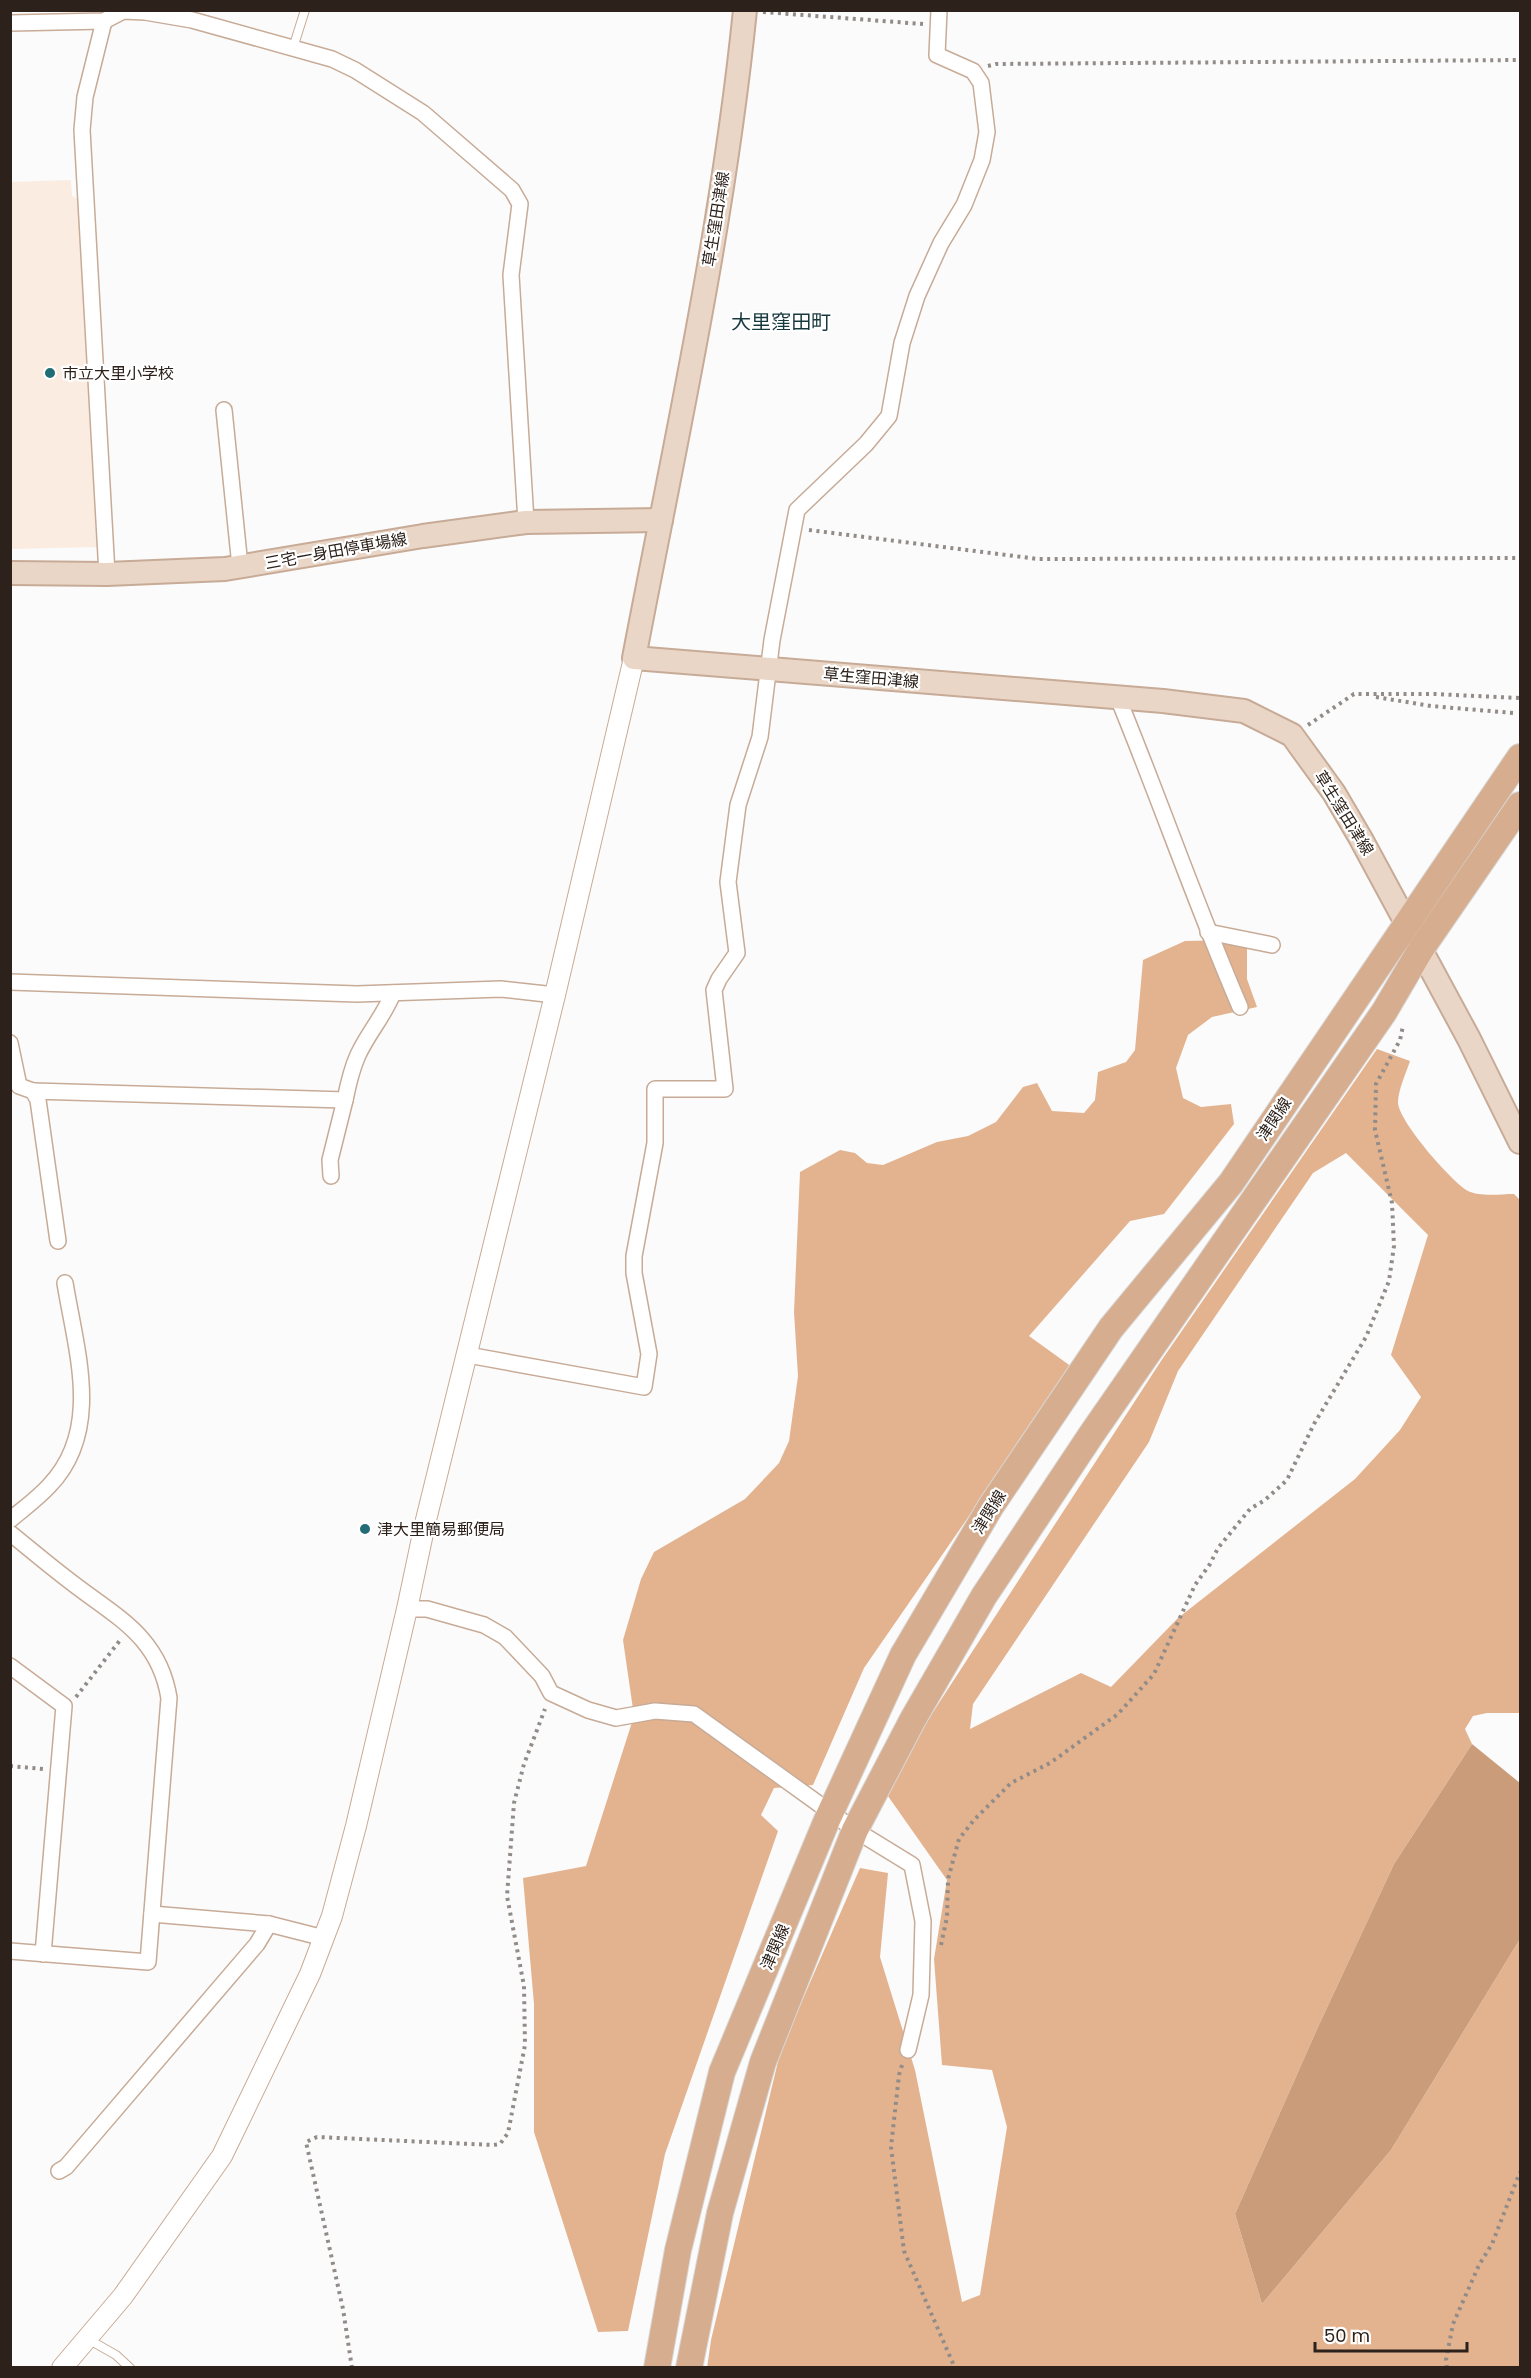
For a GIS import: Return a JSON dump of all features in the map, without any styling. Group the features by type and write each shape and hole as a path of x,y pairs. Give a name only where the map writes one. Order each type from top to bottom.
{"main road":[{"name":"草生窪田津線","path":"745,11 736,94 702,310 634,658 1163,701 1244,711 1292,735 1334,793 1421,949 1521,1142"},
{"name":"三宅一身田停車場線","path":"10,573 106,574 240,566 423,536 526,522 661,520"},
{"name":"津関線","path":"657,2367 678,2250 722,2072 831,1813 903,1655 991,1506 1112,1328 1231,1183 1521,757"},
{"name":"津関線","path":"689,2367 720,2213 763,2062 855,1830 913,1719 984,1596 1091,1435 1384,1011 1421,949 1521,805"}],"street":[{"path":"10,23 104,21 123,11 145,12 192,20 332,59 355,70 423,113 501,180 520,204 511,275 526,522"},
{"path":"468,1355 644,1387 649,1354 634,1273 634,1256 655,1143 655,1089 725,1089 714,990 737,953 728,882 738,805 760,737 768,670 797,510 866,444 890,416 903,343 918,296 941,243 964,205 982,160 987,118 981,83 973,71 937,55 939,18"},
{"path":"104,21 85,97 82,130 106,574"},
{"path":"224,410 240,566"},
{"path":"62,2367 123,2296 222,2156 310,1974 332,1916 356,1826 425,1524 555,995 634,658"},
{"path":"1118,698 1208,932 1240,1007"},
{"path":"1208,932 1272,945"},
{"path":"10,982 272,993 393,993 501,989 555,995"},
{"path":"331,1176 330,1160 351,1072 359,1053 385,1013 393,993"},
{"path":"10,1043 19,1086 33,1091 345,1100"},
{"path":"33,1091 38,1100 58,1241"},
{"path":"10,1520 56,1477 72,1450 81,1422 83,1402 81,1379 65,1283"},
{"path":"10,1533 143,1637 162,1671 169,1698 148,1962 10,1951"},
{"path":"407,1609 438,1612 484,1625 505,1637 542,1676 551,1693 588,1710 616,1718 655,1711 694,1714 855,1830 912,1865 922,1921 921,1995 908,2050"},
{"path":"10,1666 63,1706 44,1954"},
{"path":"152,1914 268,1924 324,1938"},
{"path":"59,2171 66,2167 257,1944 268,1924"}],"lane":[{"path":"293,48 305,10"},
{"path":"86,2338 116,2355 130,2367"}],"path":[{"path":"745,11 939,18"},
{"path":"973,71 996,64 1521,60"},
{"path":"794,528 1038,560 1521,558"},
{"path":"1292,735 1354,694 1431,706 1513,713"},
{"path":"1366,695 1434,694 1519,698 1521,696"},
{"path":"940,1952 947,1917 948,1879 959,1839 974,1820 1011,1783 1050,1763 1118,1714 1154,1674 1195,1585 1218,1548 1250,1509 1265,1500 1287,1480 1314,1424 1366,1337 1389,1281 1394,1246 1392,1203 1375,1130 1376,1084 1400,1040 1405,1017"},
{"path":"63,1706 73,1700 131,1626"},
{"path":"352,2367 343,2309 306,2142 317,2137 493,2145 500,2144 508,2133 522,2068 526,2027 524,1986 507,1896 514,1803 524,1764 551,1693"},
{"path":"10,1766 59,1770"},
{"path":"908,2050 899,2075 891,2147 904,2251 955,2367"},
{"path":"1447,2367 1446,2360 1453,2324 1479,2265 1492,2244 1521,2172"}],"shaded area":[{"name":"市立大里小学校","path":"71,180 72,196 80,200 98,547 11,549 10,182"},
{"path":"1232,940 1247,945 1247,979 1257,1007 1212,1017 1188,1035 1176,1068 1183,1098 1201,1107 1231,1104 1234,1124 1164,1214 1130,1221 1029,1336 1072,1367 864,1668 813,1785 774,1788 761,1815 778,1831 665,2154 628,2331 598,2332 534,2132 534,2004 523,1878 586,1866 634,1716 623,1640 641,1579 654,1552 745,1499 779,1463 789,1441 798,1376 794,1312 800,1172 840,1150 855,1153 867,1163 883,1165 937,1142 968,1136 996,1122 1023,1087 1037,1083 1052,1111 1084,1113 1095,1100 1098,1072 1126,1062 1135,1050 1143,960 1185,941"},
{"path":"1377,1049 1410,1061 1401,1086 1398,1101 1400,1110 1415,1135 1450,1176 1473,1193 1514,1194 1520,1200 1520,1713 1487,1713 1473,1716 1465,1729 1472,1744 1394,1864 1235,2214 1262,2304 1391,2150 1520,1939 1520,2367 707,2368 711,2340 781,2049 860,1868 888,1873 880,1957 915,2070 962,2302 980,2295 1007,2127 992,2070 942,2065 934,1959 947,1880 883,1789 1161,1361","holes":["1346,1153 1428,1235 1391,1355 1421,1397 1400,1430 1355,1479 1178,1618 1111,1687 1081,1673 970,1729 973,1704 1149,1442 1178,1371 1313,1173"]},
{"path":"1472,1744 1520,1783 1520,1939 1391,2150 1262,2304 1235,2214 1394,1864"}],"place":[{"name":"市立大里小学校","path":"50,373"},
{"name":"津大里簡易郵便局","path":"365,1529"}],"district":[{"name":"大里窪田町","path":"781,322"}]}
